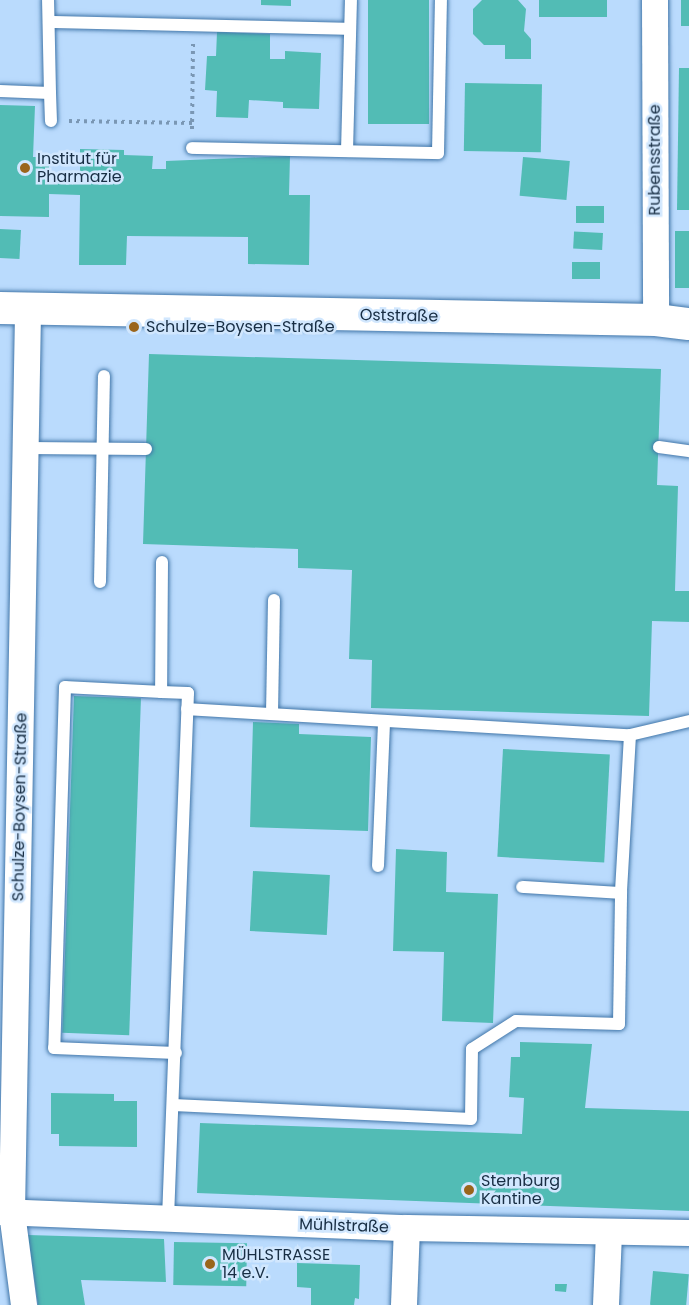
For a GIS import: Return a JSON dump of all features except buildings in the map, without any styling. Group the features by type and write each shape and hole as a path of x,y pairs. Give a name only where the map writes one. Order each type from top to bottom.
{"street":[{"name":"Rubensstraße","path":"655,0 656,320"},
{"name":"Oststraße","path":"14,308 656,320 689,324"},
{"name":"Schulze-Boysen-Straße","path":"14,308 26,448 6,1212 24,1305"},
{"name":"Mühlstraße","path":"6,1212 407,1228 689,1233"},
{"path":"404,1305 407,1228"},
{"path":"606,1305 609,1233"}],"lane":[{"path":"48,0 51,121"},
{"path":"347,151 351,0"},
{"path":"192,148 438,153 441,0"},
{"path":"49,22 350,29"},
{"path":"0,92 50,93"},
{"path":"100,582 104,376"},
{"path":"658,447 689,451"},
{"path":"26,448 146,449"},
{"path":"161,692 162,562"},
{"path":"272,714 274,600"},
{"path":"168,1219 176,1053 188,693 65,687 54,1048 176,1053"},
{"path":"188,709 630,735 689,721"},
{"path":"378,866 384,721"},
{"path":"174,1105 471,1119 472,1049 516,1021 619,1024 621,893 630,735"},
{"path":"522,887 621,893"}],"path":[{"path":"192,148 193,25"},
{"path":"51,121 192,123"}],"place":[{"name":"Institut für Pharmazie","path":"25,168"},
{"name":"Schulze-Boysen-Straße","path":"134,327"},
{"name":"Sternburg Kantine","path":"469,1190"},
{"name":"MÜHLSTRASSE 14 e.V.","path":"210,1264"}]}
